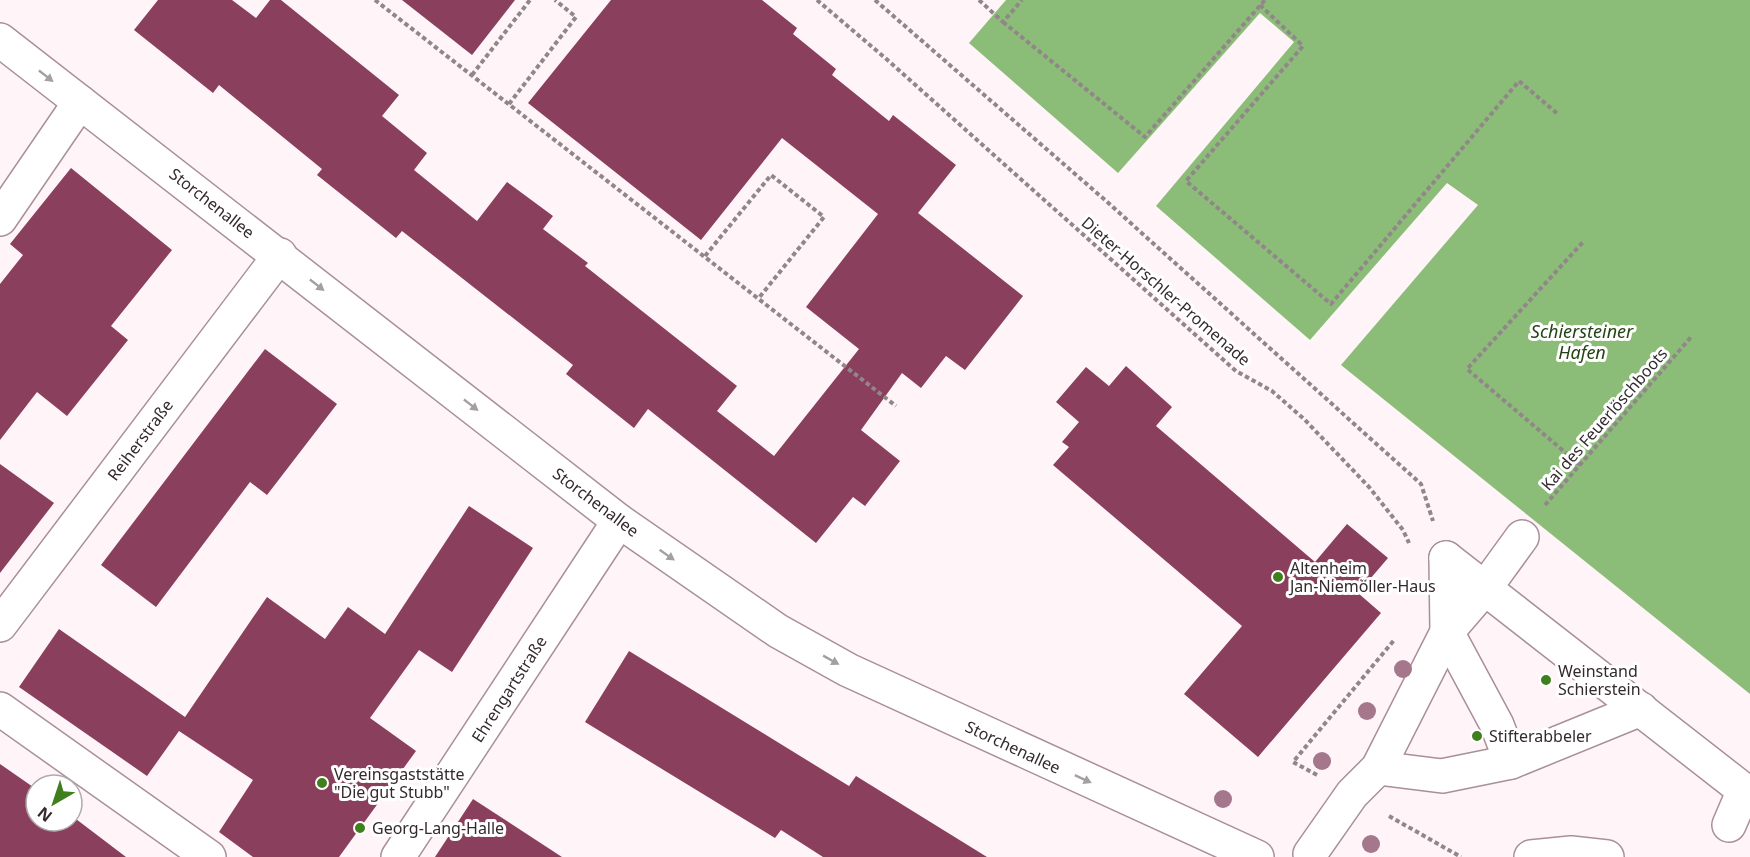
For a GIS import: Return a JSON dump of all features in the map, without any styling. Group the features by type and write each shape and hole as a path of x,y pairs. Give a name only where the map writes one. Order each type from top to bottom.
{"street":[{"name":"Storchenallee","path":"0,40 619,521 778,631 848,670 1257,857"},
{"path":"0,219 80,102"},
{"name":"Reiherstraße","path":"0,624 279,255"},
{"name":"Ehrengartstraße","path":"398,857 619,521"},
{"path":"1310,854 1352,794 1378,768 1447,632 1485,588 1521,537"},
{"path":"1446,558 1747,792 1729,825"},
{"path":"1446,558 1447,632 1497,725 1510,762"},
{"path":"0,710 209,857"},
{"path":"1378,768 1442,776 1510,762 1641,710"},
{"path":"1531,857 1571,853 1607,857"}],"path":[{"path":"375,0 896,406"},
{"path":"472,75 530,0"},
{"path":"509,104 576,16 555,0"},
{"name":"Dieter-Horschler-Promenade","path":"817,0 893,64 1236,370 1272,391 1304,419 1376,496 1403,530 1412,551"},
{"name":"Dieter-Horschler-Promenade","path":"875,0 1105,200 1422,484 1446,558"},
{"path":"980,0 1003,22 1145,137 1265,0"},
{"path":"1003,22 1022,0"},
{"path":"1260,5 1303,46 1186,181 1331,304 1519,81 1559,115"},
{"path":"705,256 771,175 824,217 758,299"},
{"path":"1580,465 1467,369 1584,241"},
{"name":"Kai des Feuerlöschboots","path":"1541,510 1692,336"},
{"path":"1397,636 1293,762 1461,857"}],"water":[{"name":"Schiersteiner Hafen","path":"1006,0 1750,0 1750,694 1341,365 1478,205 1447,183 1310,340 1156,206 1294,42 1260,13 1118,173 969,43"}],"building":[{"path":"158,0 232,0 256,18 270,0 281,0 399,95 382,116 427,153 414,170 477,221 507,182 553,216 543,229 588,263 585,266 737,386 717,411 774,456 859,349 806,307 878,214 782,138 701,240 528,103 611,0 762,0 797,28 793,34 836,69 832,75 889,121 893,115 956,165 918,213 1023,296 965,370 946,356 921,388 902,373 861,430 900,461 865,506 853,497 816,543 648,409 634,428 566,374 573,365 402,231 396,238 317,175 322,169 219,85 213,93 134,30"},
{"path":"402,0 515,0 472,55"},
{"path":"71,168 172,250 111,326 128,340 67,416 37,392 0,440 0,284 23,255 10,244"},
{"path":"265,349 337,404 267,495 250,482 156,607 101,565"},
{"name":"Altenheim Jan-Niemöller-Haus","path":"1126,366 1172,407 1156,426 1315,562 1347,524 1388,558 1358,593 1381,613 1258,757 1184,694 1242,626 1053,465 1069,447 1062,442 1079,422 1056,402 1086,367 1109,386"},
{"path":"0,464 54,503 0,573"},
{"path":"469,506 533,548 452,672 419,650 370,718 416,751 339,857 253,857 219,832 253,780 179,731 147,776 19,687 59,629 185,717 267,597 325,639 348,607 385,634"},
{"path":"629,651 849,786 856,776 987,857 823,857 781,830 775,838 585,722"},
{"path":"0,764 24,781 24,833 84,833 84,825 126,857 0,857"},
{"path":"473,799 562,857 435,857"}],"place":[{"name":"Altenheim Jan-Niemöller-Haus","path":"1278,577"},
{"name":"Weinstand Schierstein","path":"1546,680"},
{"name":"Stifterabbeler","path":"1477,736"},
{"name":"Vereinsgaststätte \"Die gut Stubb\"","path":"322,783"},
{"name":"Georg-Lang-Halle","path":"360,828"}]}
